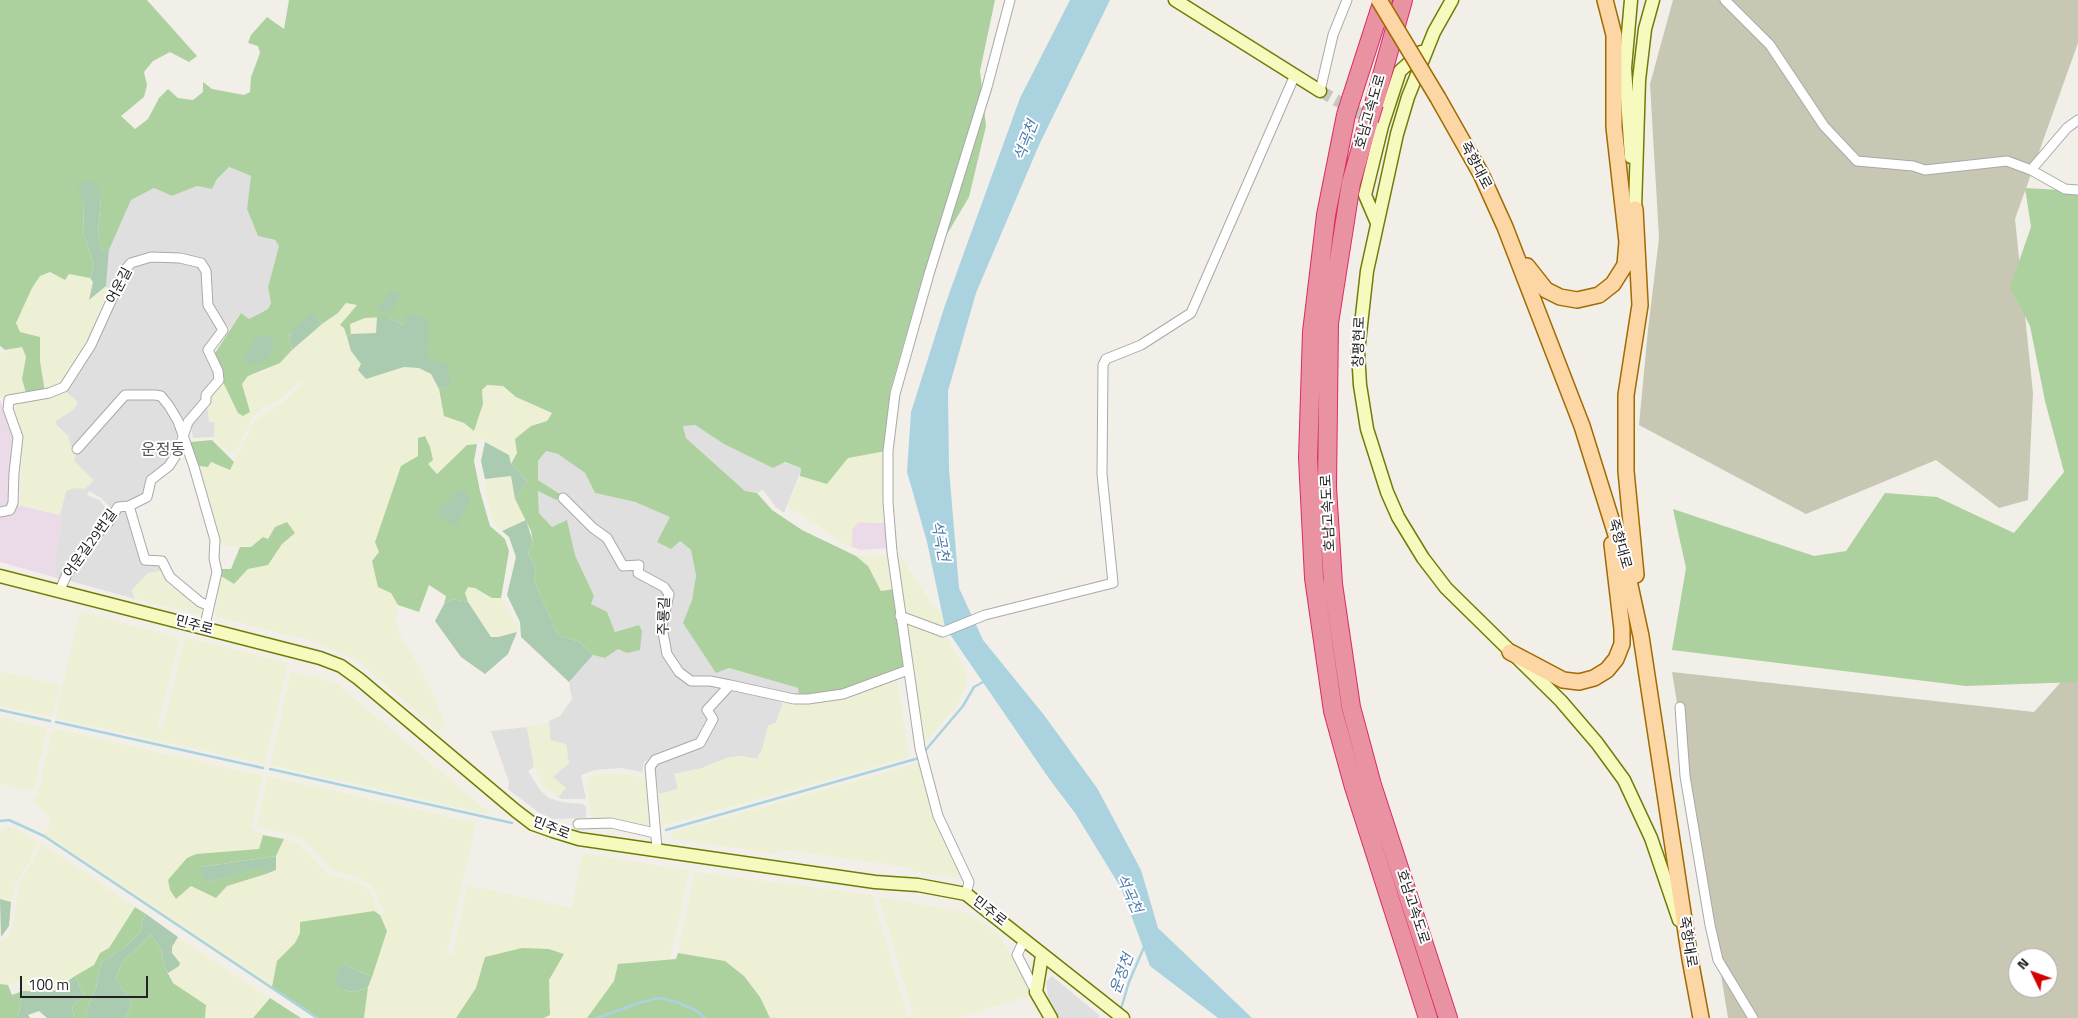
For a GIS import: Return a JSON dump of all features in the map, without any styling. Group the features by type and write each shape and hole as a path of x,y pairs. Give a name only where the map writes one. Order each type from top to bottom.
{"highway":[{"name":"호남고속도로","path":"1383,0 1346,115 1326,215 1312,332 1308,458 1314,578 1333,711 1354,787 1428,1018"},
{"name":"호남고속도로","path":"1403,0 1351,184 1329,323 1327,486 1333,584 1351,707 1369,776 1448,1018"},
{"path":"1393,40 1408,0"}],"main road":[{"path":"1175,0 1320,91"},
{"name":"죽향대로","path":"1379,0 1438,98 1480,174 1505,227 1579,417 1605,495 1626,567 1641,636 1690,959 1701,1018"},
{"name":"창평현로","path":"1452,0 1428,45 1408,97 1397,134 1377,223 1360,321 1358,352 1360,385 1367,429 1379,471 1398,517 1423,558 1446,588 1561,701 1598,743 1624,780 1651,838 1670,891 1690,959"},
{"path":"1505,227 1532,274 1546,290 1560,297 1577,300 1599,295 1613,284 1625,265 1628,242 1614,127 1612,78 1614,36 1605,0"},
{"path":"1631,0 1625,68 1640,306 1626,395 1626,471 1641,636"},
{"path":"1635,209 1639,80 1645,29 1652,0"},
{"path":"1377,223 1365,194 1382,126 1400,72 1428,45"},
{"path":"1510,652 1564,680 1579,682 1594,678 1606,670 1616,658 1622,644 1622,629 1605,495"},
{"name":"민주로","path":"0,576 320,658 341,666 533,824 579,839 875,882 918,885 966,894 1042,956 1118,1014"},
{"path":"1042,956 1036,992 1051,1018"}],"street":[{"path":"966,894 969,882 938,816 920,748 900,616 888,502 888,451 895,394 929,274 987,87 1010,0"},
{"path":"1320,91 1333,34 1347,0"},
{"path":"1725,0 1770,45 1824,126 1857,161 1913,166 1925,170 2007,162 2031,170 2065,189 2078,190"},
{"path":"900,616 943,632 978,618 1113,583 1102,474 1103,365 1106,359 1141,345 1190,313 1295,75"},
{"path":"2031,170 2068,128 2078,120"},
{"name":"어운길","path":"0,512 10,510 14,503 14,473 18,436 8,409 9,400 49,393 64,387 91,345 125,270 131,263 150,257 180,258 201,263 206,271 208,305 222,330 208,350 218,372 219,380 206,395 206,401 188,422 183,434"},
{"path":"77,449 125,395 161,396 178,420 215,540 214,558 217,572 204,629"},
{"name":"어운길29번길","path":"59,592 67,574 94,537 108,523 113,512 118,507 129,506 147,497 150,480 168,466 178,452 183,434"},
{"name":"주룡길","path":"563,498 593,528 607,538 623,566 639,565 638,573 664,587 669,594 662,627 667,654 679,672 691,681 710,681 794,699 808,700 843,694 908,670"},
{"name":"어운길29번길","path":"129,506 145,560 162,561 170,577 200,602 210,606"},
{"path":"657,849 650,767 655,760 700,743 713,719 707,710 730,685"},
{"path":"1680,707 1685,776 1718,960 1753,1018"},
{"path":"578,824 611,823 655,833"},
{"path":"1024,940 1017,954 1036,992"}],"shaded area":[{"path":"1673,0 2078,0 2078,43 2015,219 2033,393 2028,500 1999,508 1936,460 1806,514 1639,425 1659,238 1650,84"},
{"path":"228,167 251,176 247,209 258,235 276,241 279,246 268,287 271,303 268,309 249,319 240,314 230,329 213,309 210,269 202,260 131,261 114,294 108,292 106,286 109,250 131,200 154,188 172,196 197,186 212,189 217,179"},
{"path":"149,259 179,260 199,265 205,279 217,333 206,349 218,378 205,401 190,415 180,419 163,394 125,392 74,449 70,445 68,436 57,426 55,421 73,410 65,391 131,266"},
{"path":"50,272 65,280 68,274 90,278 93,282 89,300 106,286 108,292 96,318 97,325 91,342 62,386 45,392 40,361 40,337 20,332 16,323 32,288 40,276"},
{"path":"346,303 358,306 346,315 344,328 351,351 361,364 366,379 404,367 419,368 431,374 437,383 444,416 464,423 474,431 483,404 482,390 486,385 503,386 516,397 552,413 547,421 531,426 511,464 509,455 480,438 477,444 467,445 437,474 427,464 418,439 418,456 379,552 391,593 398,605 396,620 398,631 429,685 445,723 438,731 357,660 309,640 218,618 215,615 221,576 234,584 248,569 268,564 282,544 275,527 268,539 263,537 251,547 220,545 204,495 199,466 208,467 211,462 230,470 255,420 281,404 303,384 300,381 279,401 262,408 253,417 236,451 230,453 214,437 215,422 209,422 207,405 212,392 222,380 243,416 249,412 242,384 248,376 262,372 280,363 305,337 338,313"},
{"path":"377,317 377,333 351,334 350,324 365,318"},
{"path":"22,346 26,357 22,379 26,393 0,397 0,353"},
{"path":"65,391 78,402 73,410 55,421 57,426 68,436 70,445 77,451 74,461 94,480 85,489 74,488 66,491 60,515 18,505 21,494 22,439 14,407 22,398"},
{"path":"125,396 158,398 179,425 172,458 165,465 149,474 147,495 112,509 101,498 89,491 87,495 99,500 111,514 63,580 54,577 61,527 60,515 66,491 74,488 73,461 77,451"},
{"path":"0,400 15,437 11,503 0,509"},
{"path":"207,405 215,421 214,437 193,438 191,425"},
{"path":"695,425 724,444 802,468 784,513 776,507 763,490 757,493 745,491 686,438 683,426"},
{"path":"546,451 558,454 585,473 595,493 635,502 671,517 680,541 691,550 696,576 692,600 684,623 716,672 729,668 798,688 799,696 731,684 714,676 692,678 680,669 668,654 663,627 670,591 641,572 645,566 638,560 623,564 594,526 563,496 538,480 538,461"},
{"path":"886,451 886,523 858,522 852,530 852,547 839,542 815,523 787,507 800,476 827,484 848,458"},
{"path":"511,476 515,499 526,520 502,531 495,525 488,503 485,479"},
{"path":"538,491 556,500 560,500 605,539 622,569 633,567 666,593 659,628 678,672 725,688 703,710 709,721 697,741 652,756 644,762 642,772 621,768 595,770 581,775 586,799 562,799 558,797 565,788 553,777 549,721 560,716 572,699 569,682 593,655 605,658 642,631 639,625 615,632 607,613 591,604 594,596 575,555 567,521 552,527 539,513"},
{"path":"18,505 60,515 61,527 54,577 0,562 0,514 11,513"},
{"path":"119,509 127,509 144,562 159,562 161,571 148,573 132,590 135,599 67,580"},
{"path":"858,522 886,523 889,548 860,550 852,547 852,530"},
{"path":"898,553 934,607 942,613 945,627 938,628 901,610"},
{"path":"856,556 890,556 894,589 881,591 868,566"},
{"path":"161,571 169,587 178,588 189,596 202,609 202,615 135,599 132,590 148,573"},
{"path":"468,587 475,588 492,598 501,598 517,625 517,632 491,637 468,602 465,593"},
{"path":"80,611 180,639 157,727 162,729 185,637 288,663 265,764 55,718"},
{"path":"907,621 917,622 947,638 965,669 965,690 955,708 923,745 904,625"},
{"path":"2078,663 2078,1018 1728,1018 1672,672 2034,712"},
{"path":"0,671 60,685 51,717 0,706"},
{"path":"291,671 326,680 340,686 492,815 270,765"},
{"path":"897,679 909,757 662,826 659,794 678,789 674,774 702,768 727,758 741,756 757,759 763,747 768,726 776,723 783,703 809,702 846,695"},
{"path":"735,688 783,703 776,723 768,726 763,747 757,759 741,756 727,758 702,768 675,774 678,789 659,794 654,764 702,745 719,718 710,712 730,689"},
{"path":"0,717 47,728 33,792 0,784"},
{"path":"549,721 550,740 566,744 569,763 553,777 566,788 558,797 544,787 534,767 527,727 540,726"},
{"path":"527,727 534,767 528,771 541,791 549,798 562,802 583,804 586,807 586,818 553,819 538,812 508,789 509,782 491,731"},
{"path":"56,729 263,776 251,828 263,835 259,849 197,854 176,899 191,886 216,898 227,886 276,870 276,856 284,839 298,843 329,875 358,882 371,891 380,915 374,911 300,933 295,943 277,961 272,987 44,834 52,820 33,800 37,796 52,732"},
{"path":"919,763 936,818 963,875 957,878 912,871 912,868 780,849 775,854 673,839 671,833"},
{"path":"597,774 627,774 645,779 649,826 614,818 592,818 586,779"},
{"path":"268,776 476,823 447,954 453,956 467,885 572,908 582,853 689,871 670,959 618,964 614,981 587,1018 550,1018 549,980 485,957 476,988 456,1018 364,1018 368,987 387,932 380,915 384,913 374,888 359,878 333,871 301,838 257,826"},
{"path":"5,828 16,828 37,841 30,861 15,884 11,902 0,899 0,832"},
{"path":"41,843 135,907 109,948 100,953 94,965 52,992 23,991 19,981 8,985 0,984 0,942 9,935 13,925 19,884"},
{"path":"695,872 872,895 908,1018 770,1018 760,997 744,976 725,961 678,953"},
{"path":"879,897 964,912 998,933 1033,995 957,1018 914,1018"},
{"path":"178,937 270,998 253,1018 205,1018 206,1005 173,983 168,973 179,966 180,963 172,953 172,947"},
{"path":"1052,976 1099,1015 1099,1018 1057,1018 1049,1003 1046,982"}],"green space":[{"path":"0,0 147,0 197,56 189,62 170,52 153,61 144,72 147,85 144,97 121,116 135,129 148,119 159,98 168,89 178,98 193,100 203,92 203,82 212,89 244,95 250,92 251,77 260,53 258,46 248,43 251,35 267,17 284,29 289,0 995,0 980,71 986,126 969,197 924,273 890,391 886,451 848,458 827,484 800,476 801,468 785,462 773,468 724,444 695,425 683,426 686,438 745,491 757,493 772,510 802,530 856,556 868,566 881,591 894,589 904,669 830,694 799,696 798,688 729,668 716,673 683,623 692,600 696,576 691,550 680,541 671,549 657,542 670,517 635,502 595,493 585,473 558,454 546,451 538,461 538,480 563,496 556,500 538,491 539,513 552,527 567,520 575,555 594,596 591,604 607,612 615,632 639,625 642,631 640,650 627,653 618,649 605,658 593,655 580,642 558,635 534,580 536,569 528,553 533,542 531,531 515,499 527,481 511,464 517,453 515,439 531,426 547,421 552,413 516,397 503,386 487,385 482,390 483,404 474,431 464,423 444,416 439,389 451,384 427,359 404,325 387,317 365,318 350,324 351,334 347,337 344,328 340,325 357,305 346,303 338,313 322,324 311,314 289,336 292,350 280,363 248,376 242,384 250,412 243,416 238,413 222,380 221,368 215,353 241,313 249,319 268,309 271,303 268,287 279,246 275,240 258,236 247,209 251,176 229,167 217,179 212,189 197,186 172,196 154,188 131,200 109,250 102,252 98,233 101,197 83,200 84,235 94,264 90,278 69,274 65,280 50,272 40,276 32,288 16,323 20,332 40,337 40,361 45,392 26,393 22,379 26,357 22,347 5,350 0,346"},
{"path":"88,179 97,185 101,197 98,233 102,251 109,250 106,286 89,300 93,282 90,278 94,264 84,235 83,200 77,186"},
{"path":"2025,188 2078,191 2078,682 1966,686 1672,650 1686,568 1673,509 1814,556 1846,551 1885,493 1937,497 2014,533 2064,472 2045,401 2030,326 2010,287 2031,227"},
{"path":"390,291 400,295 392,312 376,310"},
{"path":"311,313 322,324 292,350 289,337 296,326"},
{"path":"406,314 429,318 427,358 446,363 451,385 439,389 431,374 419,368 404,367 366,379 358,370 361,364 351,351 347,337 351,334 376,333 377,317 387,317 404,325"},
{"path":"262,334 273,338 274,345 268,359 259,364 247,364 244,357 255,338"},
{"path":"425,436 433,460 428,464 437,474 467,445 477,444 474,461 490,526 505,539 509,551 501,598 492,598 475,588 468,587 465,593 468,602 453,599 444,604 446,596 429,585 419,612 398,605 391,593 378,587 372,561 379,552 375,542 401,466 418,456 418,438"},
{"path":"212,440 234,462 230,470 211,462 208,467 199,466 190,442"},
{"path":"485,442 509,455 511,464 527,481 515,499 511,476 485,479 481,461"},
{"path":"462,488 471,499 456,528 435,513"},
{"path":"526,520 533,542 528,553 536,569 534,580 558,635 580,642 593,655 569,682 521,637 520,622 507,595 516,557 509,537 502,531"},
{"path":"287,522 295,533 282,544 268,565 248,569 234,584 221,576 220,569 231,569 240,547 251,547 263,537 268,539 275,527"},
{"path":"453,599 468,602 491,637 517,632 508,654 485,674 461,657 435,621 444,604"},
{"path":"263,835 284,839 276,856 201,867 208,882 265,866 266,874 227,886 216,898 191,886 176,899 170,890 168,880 187,858 196,854 259,849"},
{"path":"276,856 276,870 266,874 264,867 208,882 201,878 201,867"},
{"path":"0,899 11,902 9,926 1,937"},
{"path":"135,907 146,914 141,923 142,930 125,947 101,963 96,988 86,1011 88,1018 74,1018 72,1006 84,996 75,976 94,965 100,953 109,948"},
{"path":"374,911 380,915 387,931 372,977 344,964 343,990 354,992 368,987 364,1018 319,1018 272,987 277,961 295,943 300,933 300,922"},
{"path":"146,914 178,937 172,947 172,953 180,963 179,966 168,973 164,966 161,949 151,935 125,958 115,979 132,1002 125,1018 88,1018 86,1011 96,988 101,963 125,947 142,930 141,923"},
{"path":"151,935 161,949 164,966 173,983 206,1005 205,1018 125,1018 132,1002 115,979 125,958"},
{"path":"522,948 549,949 564,954 549,980 550,1015 544,1018 456,1018 476,988 485,957"},
{"path":"678,953 725,961 744,976 760,997 770,1018 587,1018 614,981 618,964 676,959"},
{"path":"344,964 372,977 368,987 354,992 343,990 335,981 338,970"},
{"path":"75,976 84,996 72,1006 74,1018 47,1018 39,1011 28,1015 30,1018 18,1018 23,991 52,992"},
{"path":"0,984 8,985 12,995 23,991 18,1018 0,1018"},
{"path":"270,998 301,1018 253,1018"}],"water":[{"name":"석곡천","path":"1070,0 1110,0 1039,145 976,293 948,391 949,469 959,588 983,640 1044,715 1097,788 1141,870 1158,928 1252,1018 1218,1018 1150,966 1121,888 1075,813 1050,780 945,627 927,542 907,472 911,412 945,305 1020,98"}],"waterway":[{"path":"924,752 963,706 974,687 985,681"},
{"path":"0,710 50,721"},
{"path":"56,722 263,768"},
{"path":"666,830 919,758"},
{"path":"270,769 512,823"},
{"path":"0,821 9,820 44,836 317,1018"},
{"name":"운정천","path":"1120,1012 1129,982 1144,947"},
{"path":"596,1018 659,998 677,1002 697,1011 705,1018"}],"tunnel":[{"path":"1320,91 1375,122"}],"district":[{"name":"운정동","path":"163,451"}]}
